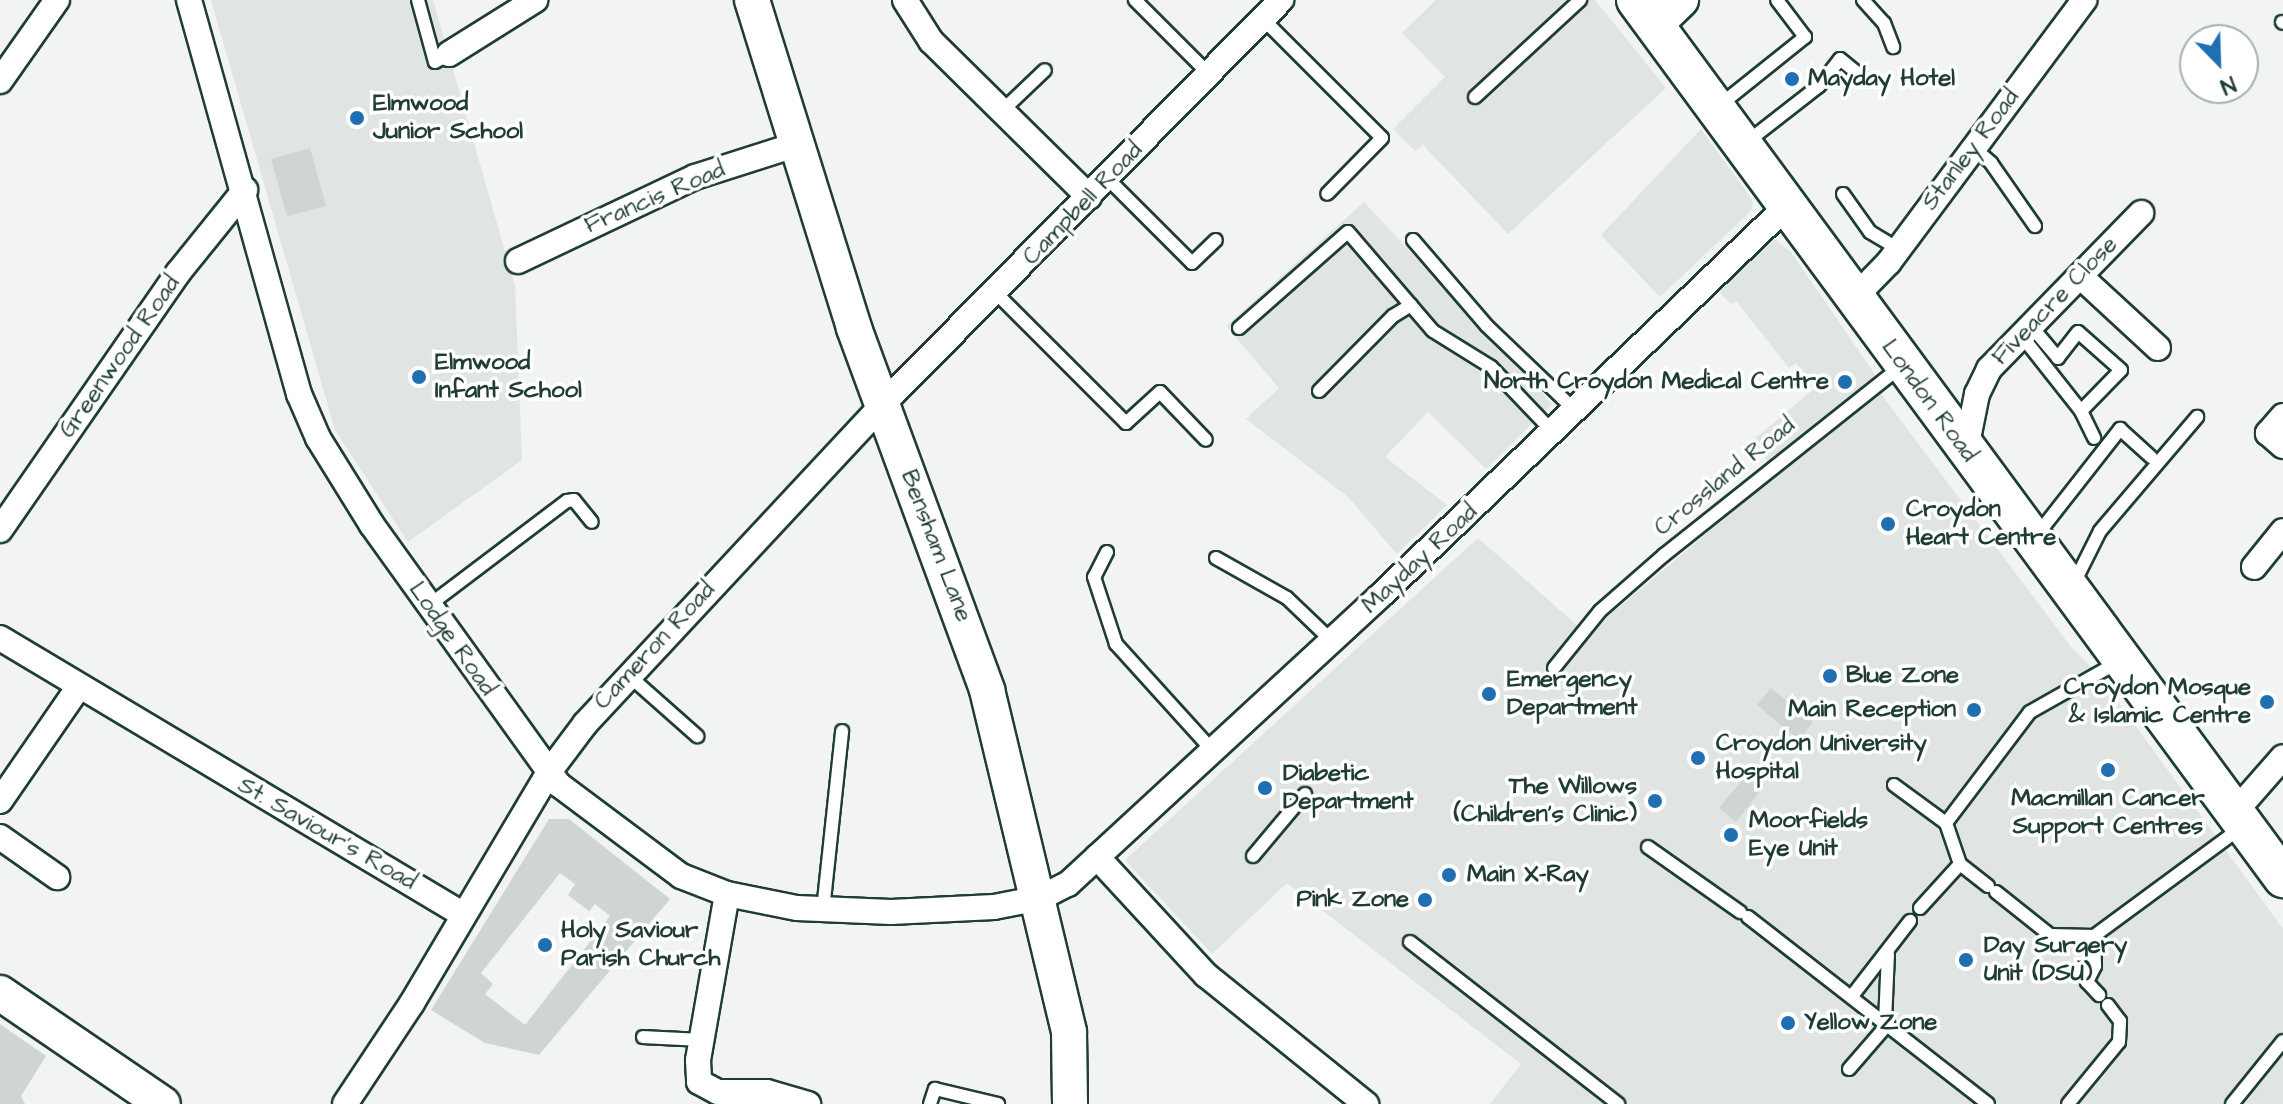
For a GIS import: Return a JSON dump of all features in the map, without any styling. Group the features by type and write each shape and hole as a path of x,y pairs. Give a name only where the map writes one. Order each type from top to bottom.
{"main road":[{"name":"London Road","path":"1658,8 1718,107 1933,409 2283,878"}],"street":[{"path":"0,81 57,0"},
{"name":"Lodge Road","path":"189,0 309,420 346,486 428,606 549,772 641,851 681,876 727,894 823,910 940,911 1040,898"},
{"path":"449,54 535,0"},
{"name":"Bensham Lane","path":"752,0 795,145 882,405 974,647 1040,898 1072,1050 1070,1104"},
{"path":"905,0 931,41 1089,197"},
{"name":"Campbell Road","path":"882,405 996,293 1281,0"},
{"name":"Stanley Road","path":"1855,297 1897,248 2084,0"},
{"name":"Francis Road","path":"518,261 695,177 795,145"},
{"name":"Greenwood Road","path":"0,530 178,273 245,190"},
{"name":"Mayday Road","path":"1040,898 1068,884 1332,641 1788,205"},
{"name":"Fiveacre Close","path":"1960,445 1969,434 1977,394 1989,369 2141,213"},
{"path":"2080,276 2158,348"},
{"path":"1933,409 1977,394"},
{"name":"Cameron Road","path":"462,914 549,772 627,674 882,405"},
{"path":"2283,416 2268,433 2283,446"},
{"path":"2254,567 2283,531"},
{"name":"St. Saviour's Road","path":"0,638 78,688 462,914"},
{"path":"0,801 78,688"},
{"path":"2238,819 2283,757"},
{"path":"0,837 57,877"},
{"path":"1097,857 1206,975 1366,1104"},
{"path":"727,894 697,1075 703,1086 718,1092 767,1092 808,1104"},
{"path":"345,1104 412,1003 462,914"},
{"path":"0,993 149,1100"}],"lane":[{"path":"418,0 435,62 449,54"},
{"path":"1135,0 1209,74"},
{"path":"1475,97 1580,0"},
{"path":"1718,107 1805,37 1777,0"},
{"path":"1863,0 1884,23 1893,47"},
{"path":"1263,19 1382,138 1327,194"},
{"path":"1744,144 1819,86 1840,59 1862,77"},
{"path":"1002,111 1045,70"},
{"path":"1974,148 1991,163 2035,226"},
{"path":"1107,178 1192,263 1216,240"},
{"path":"1843,194 1870,232 1897,248"},
{"path":"1239,328 1348,232 1433,331 1491,367 1553,432"},
{"path":"1413,240 1487,326 1575,410"},
{"path":"996,293 1126,423 1160,392 1206,440"},
{"path":"1319,391 1393,316 1411,305"},
{"path":"2026,330 2058,358 2078,332 2121,370 2081,411"},
{"path":"2026,330 2081,411 2094,438"},
{"name":"Crossland Road","path":"1554,668 1583,631 1664,555 1903,366"},
{"path":"2071,592 2100,531 2197,417"},
{"path":"2032,541 2120,429 2151,457"},
{"path":"428,606 567,501 574,500 592,522"},
{"path":"1107,552 1094,577 1116,644 1213,751"},
{"path":"1216,558 1287,598 1332,641"},
{"path":"1946,823 2030,712 2122,659"},
{"path":"627,674 697,736"},
{"path":"823,910 842,731"},
{"path":"1894,785 1946,823 1960,864 2050,935 2094,936 2238,819"},
{"path":"1253,856 1305,794"},
{"path":"1648,847 1744,914 1988,1104"},
{"path":"1920,908 1960,864"},
{"path":"1852,996 1888,954 1910,921"},
{"path":"2094,936 2095,966 2087,982 2099,995"},
{"path":"1410,942 1618,1104"},
{"path":"1849,1069 1887,1023 1888,954"},
{"path":"2068,1104 2119,1042 2120,1021 2108,1005"},
{"path":"643,1037 701,1040"},
{"path":"2232,1104 2283,1041"},
{"path":"930,1104 935,1089 998,1104"}],"shaded area":[{"path":"211,0 433,0 515,286 522,460 408,542 335,430"},
{"path":"1436,0 1595,0 1666,88 1508,234 1423,145 1415,151 1393,129 1445,77 1402,33"},
{"path":"1701,129 1753,201 1752,210 1660,297 1601,235"},
{"path":"310,148 326,206 287,216 271,159"},
{"path":"1364,202 1552,404 1486,469 1428,412 1385,457 1447,505 1397,554 1348,497 1246,419 1279,388 1226,326"},
{"path":"1773,238 1791,252 1876,376 1769,463 1752,441 1815,388 1796,363 1789,368 1736,301 1731,304 1719,292"},
{"name":"Croydon University Hospital","path":"1878,390 2071,647 2098,674 2283,929 2283,1104 1490,1104 1521,1064 1287,883 1212,954 1125,860 1478,538 1587,634"},
{"path":"1771,688 1813,722 1799,740 1757,705"},
{"path":"1749,772 1765,785 1736,822 1719,808"},
{"path":"549,819 569,819 670,899 539,1055 485,1043 431,1010","holes":["560,873 575,884 568,895 589,911 595,904 610,916 525,1025 485,994 493,984 481,973"]},
{"path":"0,1024 46,1056 21,1096 25,1104 0,1104"}],"place":[{"name":"Mayday Hotel","path":"1792,79"},
{"name":"Elmwood Junior School","path":"357,118"},
{"name":"Elmwood Infant School","path":"419,377"},
{"name":"North Croydon Medical Centre","path":"1845,382"},
{"name":"Croydon Heart Centre","path":"1888,524"},
{"name":"Blue Zone","path":"1830,676"},
{"name":"Emergency Department","path":"1489,694"},
{"name":"Croydon Mosque & Islamic Centre","path":"2267,702"},
{"name":"Main Reception","path":"1974,710"},
{"name":"Croydon University Hospital","path":"1698,758"},
{"name":"Macmillan Cancer Support Centres","path":"2108,770"},
{"name":"Diabetic Department","path":"1265,788"},
{"name":"The Willows (Children's Clinic)","path":"1655,801"},
{"name":"Moorfields Eye Unit","path":"1731,835"},
{"name":"Main X-Ray","path":"1449,875"},
{"name":"Pink Zone","path":"1425,900"},
{"name":"Holy Saviour Parish Church","path":"545,945"},
{"name":"Day Surgery Unit (DSU)","path":"1966,960"},
{"name":"Yellow Zone","path":"1788,1023"}]}
